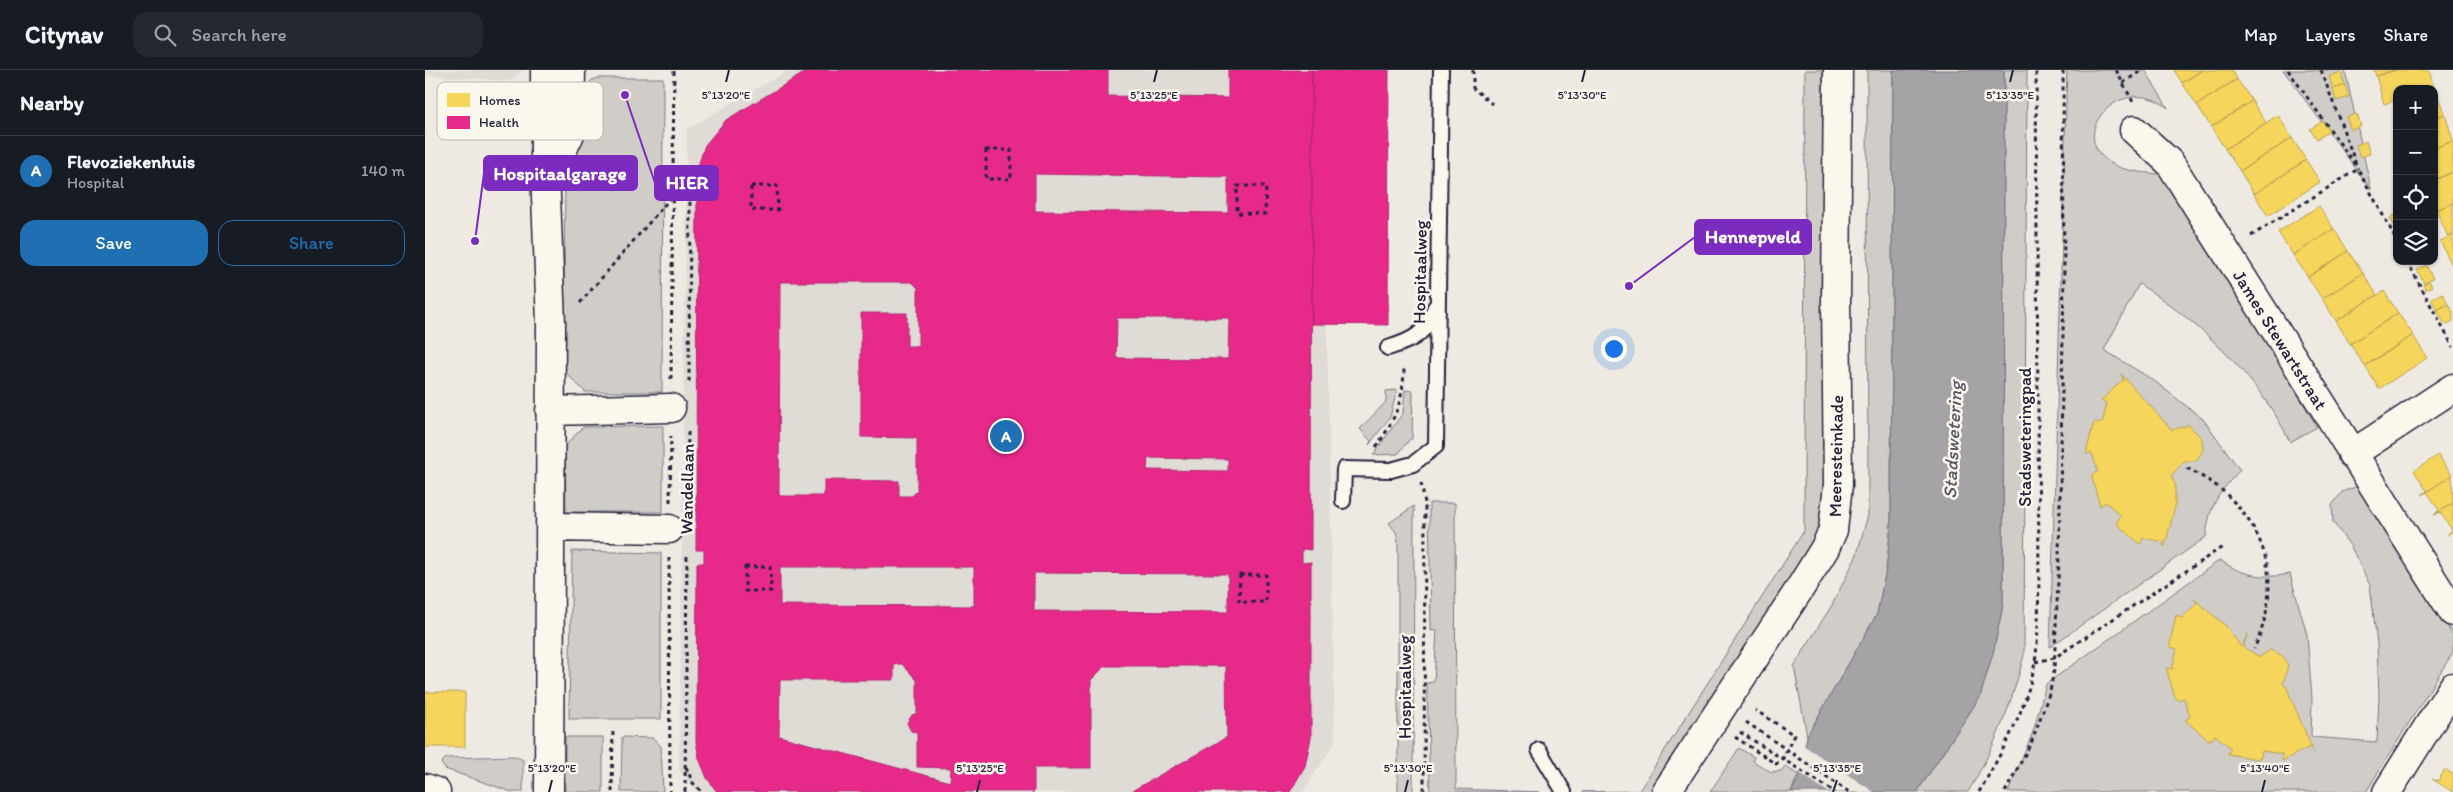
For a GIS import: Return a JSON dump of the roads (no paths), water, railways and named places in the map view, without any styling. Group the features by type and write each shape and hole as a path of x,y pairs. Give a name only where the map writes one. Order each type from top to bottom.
{"street":[{"name":"Meeresteinkade","path":"1666,792 1825,548 1837,516 1837,70"},
{"name":"James Stewartstraat","path":"2134,130 2170,163 2453,612"},
{"path":"545,140 551,323 549,792"},
{"path":"545,171 562,151 567,140"},
{"path":"2352,454 2453,388"},
{"path":"550,411 680,399"},
{"name":"Wandellaan","path":"551,527 681,529"},
{"path":"2387,792 2453,687"},
{"path":"425,788 436,792"}],"lane":[{"name":"Hospitaalweg","path":"1343,501 1344,469 1391,470 1413,464 1436,446 1441,70"},
{"path":"1388,348 1404,343 1422,333 1430,321 1439,294"},
{"path":"1539,750 1564,792"}],"water":[{"name":"Stadswetering","path":"1893,70 2004,70 2003,605 1994,649 1980,697 1917,792 1791,792 1798,779 1807,736 1877,614 1886,570 1891,525"}],"place":[{"name":"HIER","path":"625,95"},
{"name":"Hospitaalgarage","path":"475,241"},
{"name":"Hennepveld","path":"1629,286"},
{"name":"Flevoziekenhuis","path":"1006,436"}]}
